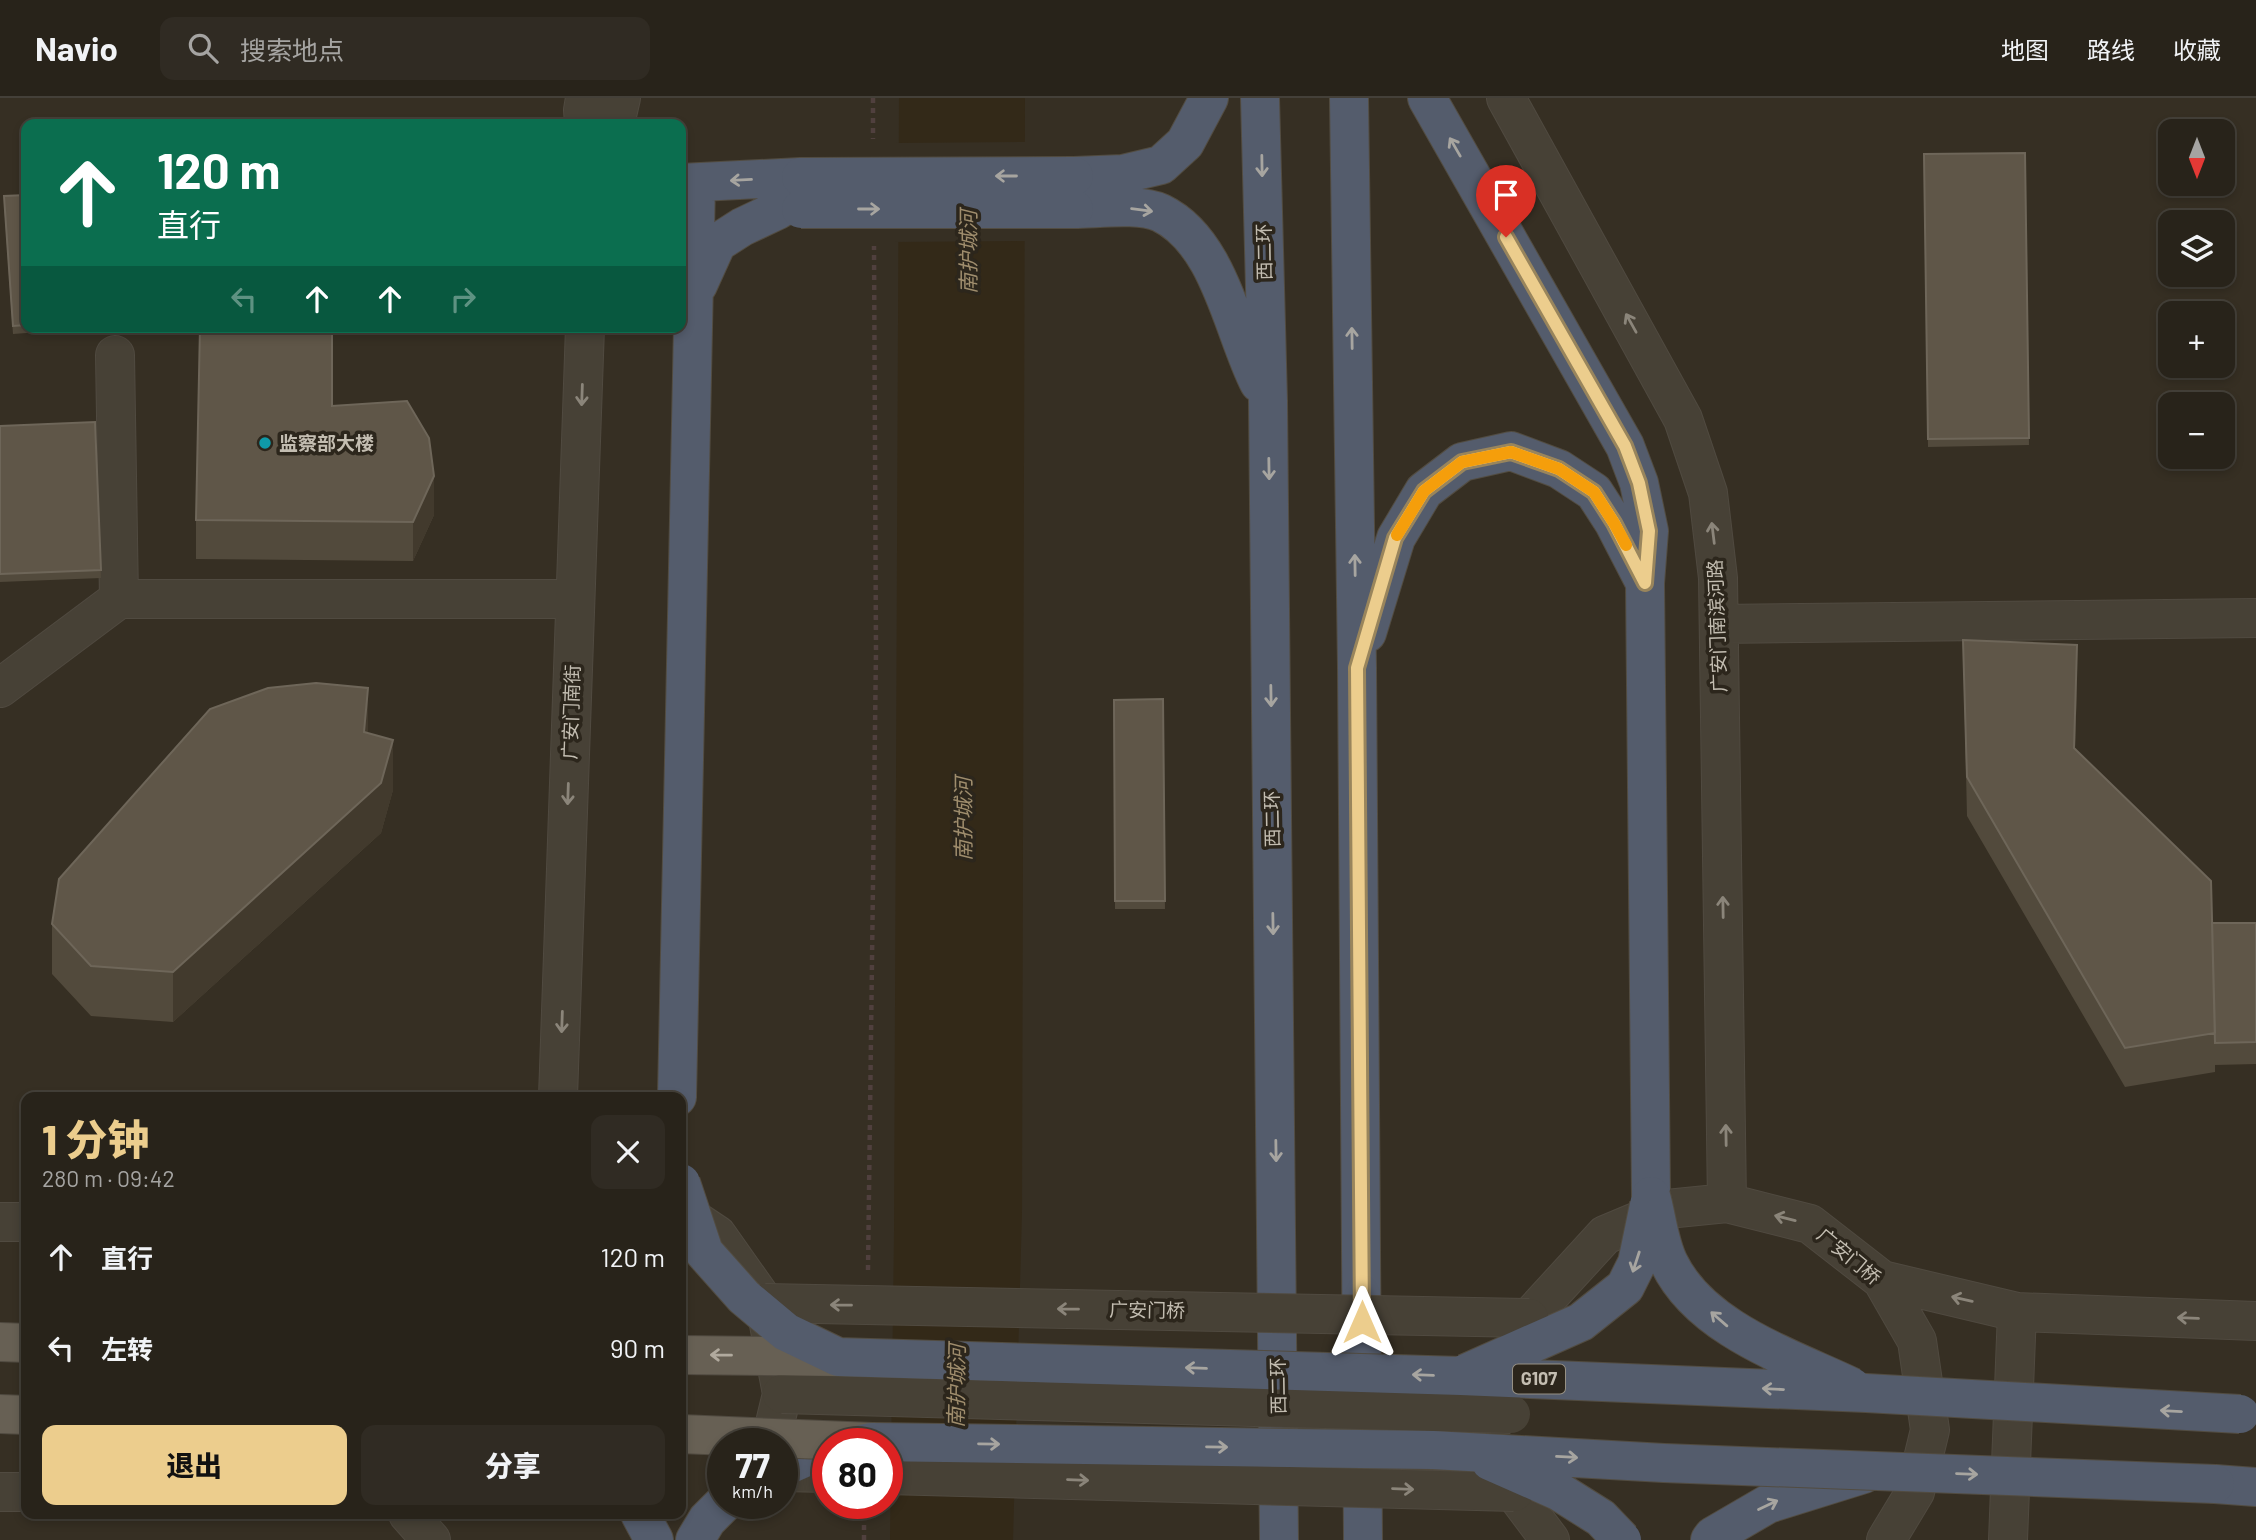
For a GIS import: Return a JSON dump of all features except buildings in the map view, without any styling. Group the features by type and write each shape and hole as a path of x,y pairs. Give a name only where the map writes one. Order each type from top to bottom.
{"highway":[{"path":"1074,192 1123,174 1161,165 1185,143 1209,98"},
{"name":"西二环","path":"1260,98 1268,401 1279,1540"},
{"path":"1349,98 1357,668 1363,1540"},
{"path":"1427,98 1625,446 1639,483 1649,531 1645,583 1651,1196 1637,1263 1625,1287 1581,1322 1461,1376"},
{"path":"677,1092 692,296 688,199 1074,192 1160,213 1184,230 1212,267 1229,304 1246,356 1268,401"},
{"path":"692,296 717,243 793,199"},
{"path":"1357,668 1395,538 1424,491 1462,462 1511,452 1559,469 1594,492 1614,523 1645,583"},
{"path":"1651,1196 1668,1261 1684,1289 1730,1329 1866,1394"},
{"path":"686,1198 704,1252 744,1297 786,1332 838,1357"},
{"name":"G107","path":"838,1357 1461,1376 2248,1415"},
{"path":"903,1453 1471,1452 2256,1487"},
{"path":"1471,1452 1558,1492 1601,1518 1622,1540"},
{"path":"1710,1540 1768,1504 1874,1471"},
{"path":"643,1519 654,1540"},
{"path":"695,1540 708,1519"}],"main road":[{"path":"0,1342 21,1343"},
{"path":"686,1355 838,1357"},
{"path":"0,1414 21,1415"},
{"path":"686,1434 812,1447"}],"street":[{"path":"584,119 585,98"},
{"path":"616,119 621,98"},
{"name":"广安门南滨河路","path":"1506,98 1683,419 1708,492 1718,578 1727,1203"},
{"name":"广安门南街","path":"558,1092 585,333"},
{"path":"115,355 119,599"},
{"path":"0,688 119,599 574,599"},
{"path":"1719,624 2256,618"},
{"name":"广安门桥","path":"765,1303 1529,1318 1605,1236 1667,1209 1727,1203 1810,1224 1882,1280 1917,1341 1930,1430 1916,1492 1886,1540"},
{"path":"686,1215 717,1235 765,1303 782,1394 773,1428"},
{"path":"0,1222 21,1222"},
{"path":"1882,1280 2017,1312 2256,1321"},
{"path":"2008,1540 2017,1312"},
{"path":"1529,1318 1511,1414 1514,1492 1550,1540"},
{"path":"782,1394 1511,1414"},
{"path":"903,1455 1514,1492"},
{"path":"0,1492 21,1493"},
{"path":"412,1519 431,1540"},
{"path":"707,1540 728,1525 732,1519"}],"path":[{"path":"873,98 873,139"},
{"path":"867,1277 876,651 874,236"},
{"path":"864,1519 864,1540"}],"water":[{"name":"南护城河","path":"899,98 1025,98 1022,1212 1013,1540 890,1540 890,1519 903,1519 903,1428 891,1428"}],"pier":[{"path":"1029,142 1029,241 895,242 895,143"}],"slow traffic":[{"path":"1397,535 1424,491 1462,462 1511,452 1559,469 1594,492 1626,545"}],"place":[{"name":"监察部大楼","path":"265,443"}],"route":[{"path":"1362,1322 1357,668 1395,538 1424,491 1462,462 1511,452 1559,469 1594,492 1614,523 1645,583 1649,531 1639,483 1625,446 1506,237"}]}
